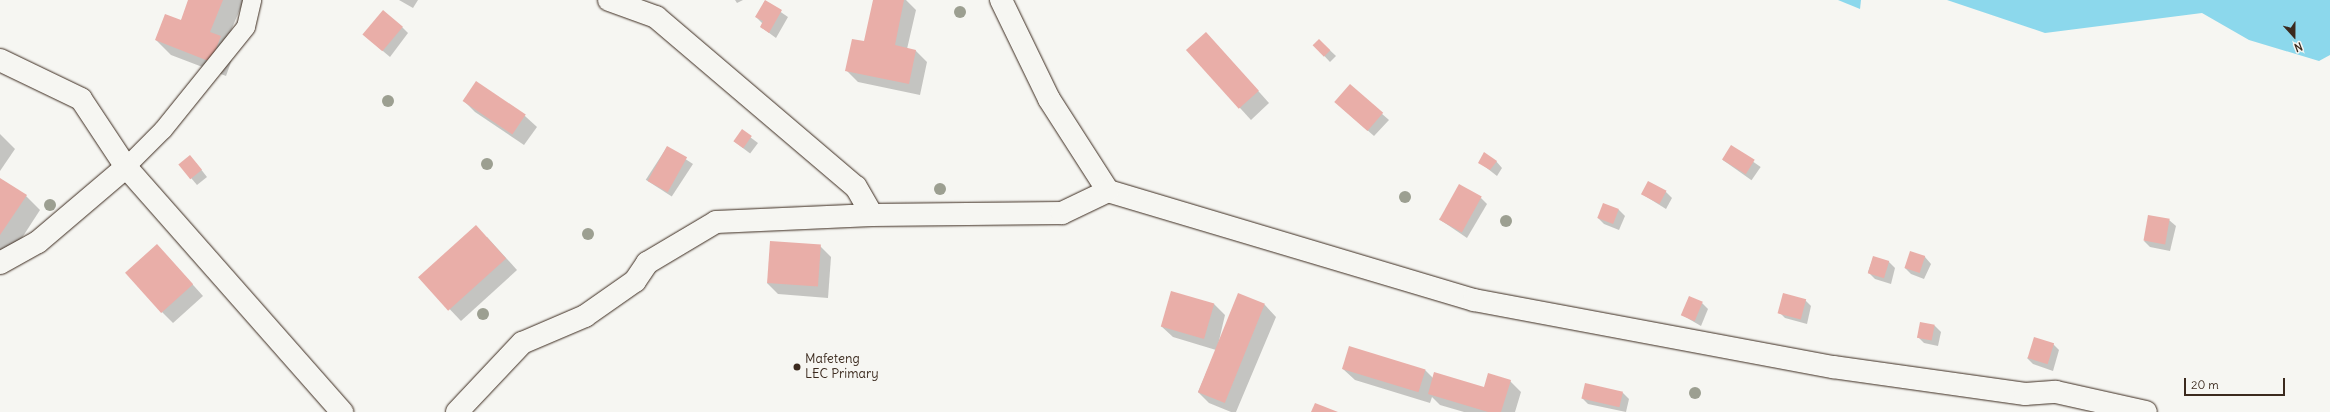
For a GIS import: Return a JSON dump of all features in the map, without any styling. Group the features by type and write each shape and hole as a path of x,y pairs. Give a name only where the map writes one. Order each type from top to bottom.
{"street":[{"path":"609,0 656,16 856,187 872,216"},
{"path":"1002,0 1049,99 1108,191 1474,300 1833,367 2025,394 2056,392 2146,412"},
{"path":"0,60 81,99 126,167 342,412"},
{"path":"0,263 38,242 126,167"},
{"path":"456,412 522,343 586,316 635,281 647,263 716,222 872,216 1062,213 1108,191"}],"lane":[{"path":"126,167 163,130 246,27 252,0"}],"water":[{"path":"1838,0 1861,0 1860,9"},
{"path":"1947,0 2330,0 2330,55 2319,61 2249,40 2202,13 2045,33"}],"building":[{"path":"188,0 223,0 210,32 221,36 211,62 155,40 165,14 181,20"},
{"path":"765,0 782,10 769,33 760,27 763,21 755,17"},
{"path":"873,0 904,0 895,45 916,50 909,84 845,71 852,39 864,41"},
{"path":"383,10 403,27 382,51 362,35"},
{"path":"1206,32 1259,91 1239,109 1186,50"},
{"path":"1319,39 1330,50 1324,57 1313,45"},
{"path":"476,81 526,115 512,134 463,101"},
{"path":"1350,84 1383,113 1367,131 1334,102"},
{"path":"742,129 752,136 743,148 733,141"},
{"path":"1731,145 1755,160 1746,174 1722,159"},
{"path":"667,146 687,157 668,192 648,181"},
{"path":"1484,152 1497,161 1490,170 1478,163"},
{"path":"190,155 202,170 190,179 178,164"},
{"path":"0,178 27,195 0,235"},
{"path":"1648,181 1667,191 1659,204 1641,194"},
{"path":"1459,184 1482,197 1462,232 1439,220"},
{"path":"1603,203 1619,209 1613,224 1597,218"},
{"path":"2148,215 2170,219 2165,244 2143,241"},
{"path":"476,225 506,258 448,311 418,277"},
{"path":"770,241 821,245 818,286 767,283"},
{"path":"157,244 193,284 161,313 125,273"},
{"path":"1910,251 1925,256 1920,273 1904,268"},
{"path":"1873,256 1889,261 1884,278 1868,273"},
{"path":"1171,291 1214,303 1204,339 1161,327"},
{"path":"1238,293 1265,304 1225,403 1198,392"},
{"path":"1783,293 1806,299 1801,319 1778,313"},
{"path":"1689,296 1703,302 1695,321 1681,315"},
{"path":"1920,322 1935,325 1932,341 1917,338"},
{"path":"2034,337 2054,343 2048,364 2028,358"},
{"path":"1349,346 1426,369 1418,392 1342,369"},
{"path":"1434,372 1484,387 1488,373 1511,380 1501,412 1488,412 1428,394"},
{"path":"1585,383 1623,392 1619,407 1581,399"},
{"path":"1315,403 1338,412 1311,412"}],"place":[{"name":"Mafeteng LEC Primary","path":"797,367"}]}
